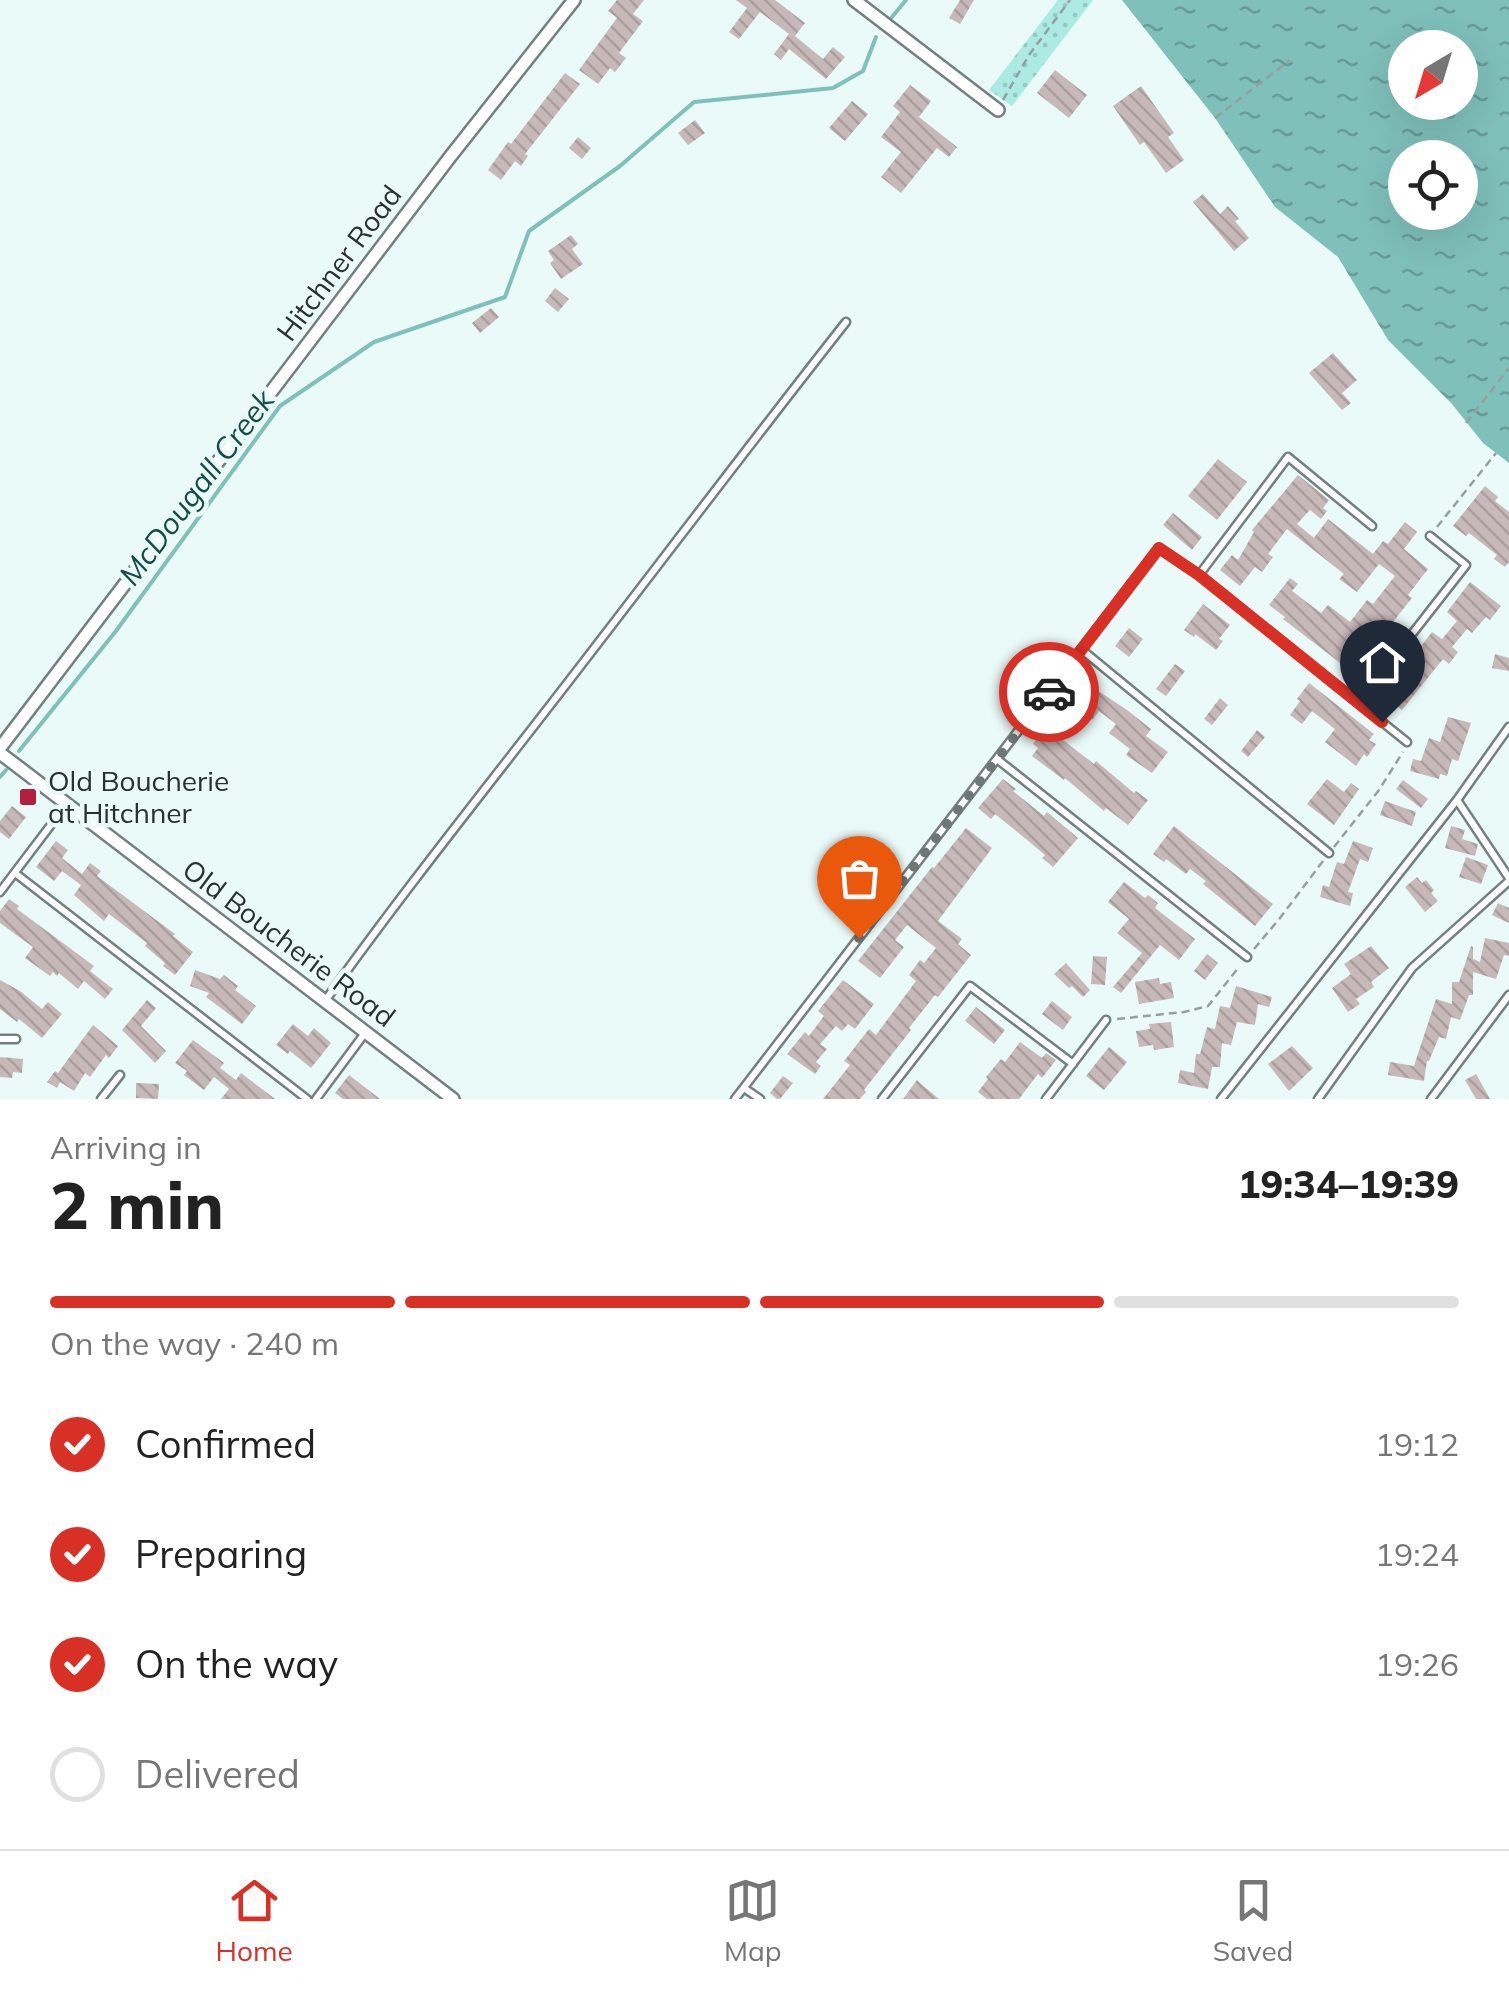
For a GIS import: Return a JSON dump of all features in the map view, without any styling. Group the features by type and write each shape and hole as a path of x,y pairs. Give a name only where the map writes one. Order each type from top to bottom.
{"street":[{"name":"Hitchner Road","path":"0,751 450,157 574,0"},
{"path":"854,0 998,110"},
{"name":"Old Boucherie Road","path":"0,751 453,1099"}],"lane":[{"path":"325,1001 390,910 846,322"},
{"path":"1199,575 1288,457 1372,526"},
{"path":"1358,703 1466,565 1430,536"},
{"path":"735,1099 1159,548 1199,575 1406,742"},
{"path":"1081,650 1330,853"},
{"path":"1221,1099 1457,800 1509,727"},
{"path":"997,759 1247,957"},
{"path":"1318,1099 1412,968 1509,880 1457,800"},
{"path":"0,892 66,805"},
{"path":"14,873 307,1099"},
{"path":"882,1099 970,986 1073,1064"},
{"path":"1431,1099 1509,995"},
{"path":"1046,1099 1106,1020"},
{"path":"316,1099 366,1032"},
{"path":"0,1039 16,1040"},
{"path":"101,1099 120,1075"},
{"path":"744,1088 760,1099"}],"path":[{"path":"998,110 1029,55 1070,0"},
{"path":"1215,118 1290,60"},
{"path":"1466,423 1509,368"},
{"path":"1430,536 1496,453"},
{"path":"1106,1020 1208,1006 1379,790 1406,742"}],"shaded area":[{"path":"1058,0 1093,0 1012,106 989,90"}],"water":[{"path":"1122,0 1509,0 1509,463 1483,443 1452,404 1388,340 1338,257 1275,207 1215,118"}],"building":[{"path":"617,0 644,0 633,14 643,21 619,53 626,58 615,72 610,68 598,84 579,70 617,18 608,11"},
{"path":"736,0 775,0 805,23 795,36 823,59 833,47 845,57 826,79 789,49 781,60 774,54 789,34 760,12 739,39 729,32 747,8"},
{"path":"960,0 974,0 960,24 949,18"},
{"path":"1055,70 1087,95 1069,118 1037,93"},
{"path":"565,73 580,84 525,154 528,156 521,166 515,161 501,180 488,170"},
{"path":"910,85 931,101 919,117 957,147 949,157 937,148 901,193 881,177 901,152 881,137 900,112 893,106"},
{"path":"1141,86 1174,133 1168,137 1184,160 1166,173 1144,142 1140,145 1113,106"},
{"path":"852,101 868,114 845,141 829,128"},
{"path":"695,120 705,133 688,145 678,133"},
{"path":"578,137 591,148 582,159 569,148"},
{"path":"1203,194 1220,214 1228,206 1239,219 1235,221 1249,238 1234,251 1193,202"},
{"path":"571,235 578,244 572,249 583,264 561,279 550,263 554,260 548,251"},
{"path":"555,288 569,299 558,312 545,301"},
{"path":"491,308 499,317 480,333 472,323"},
{"path":"1333,353 1357,380 1342,393 1351,403 1342,410 1309,373"},
{"path":"1218,459 1247,482 1217,520 1188,496"},
{"path":"1298,475 1329,500 1321,519 1310,510 1297,524 1314,538 1328,519 1373,554 1383,541 1388,544 1405,522 1417,532 1404,549 1428,569 1408,595 1412,598 1376,643 1380,647 1371,658 1366,654 1352,672 1269,605 1290,578 1298,584 1292,591 1321,613 1328,605 1350,622 1367,600 1373,604 1395,576 1379,564 1357,592 1339,579 1344,574 1287,529 1268,554 1273,557 1262,572 1255,567 1240,586 1220,570 1232,555 1238,560 1252,530"},
{"path":"1485,486 1509,512 1509,562 1505,567 1494,559 1497,555 1453,526"},
{"path":"1173,513 1202,537 1192,550 1163,525"},
{"path":"1470,582 1501,606 1472,633 1467,629 1452,647 1458,652 1449,664 1443,659 1402,710 1390,700 1395,694 1388,689 1432,632 1442,639 1457,621 1447,612"},
{"path":"1203,604 1230,625 1216,650 1184,630"},
{"path":"1129,628 1143,639 1129,657 1115,646"},
{"path":"1495,654 1509,658 1509,671 1492,668"},
{"path":"1175,664 1185,671 1166,696 1156,689"},
{"path":"1079,678 1151,729 1146,736 1168,752 1152,773 1126,755 1130,749 1109,733 1116,724 1099,711 1092,720 1063,701"},
{"path":"1309,683 1374,734 1369,740 1376,744 1356,766 1325,742 1335,729 1312,711 1302,724 1290,715"},
{"path":"1220,698 1228,705 1212,725 1204,719"},
{"path":"1448,717 1471,723 1458,761 1452,759 1447,776 1440,774 1439,779 1410,771 1413,759 1421,761 1429,738 1440,742"},
{"path":"1046,727 1148,800 1128,825 1032,756 1038,748 1033,744"},
{"path":"1257,730 1265,737 1248,757 1241,751"},
{"path":"1003,779 1044,816 1047,812 1078,838 1053,867 1042,858 1045,855 995,814 991,819 978,808"},
{"path":"1327,779 1344,792 1351,783 1359,789 1334,825 1307,804"},
{"path":"1403,780 1428,799 1421,808 1396,789"},
{"path":"1385,801 1416,812 1412,826 1380,815"},
{"path":"12,806 26,817 9,839 0,832 0,821"},
{"path":"1174,826 1273,904 1255,926 1190,869 1186,874 1153,854"},
{"path":"1451,826 1465,830 1462,839 1478,844 1475,856 1445,848"},
{"path":"966,828 992,848 938,921 962,939 958,944 971,955 909,1028 860,1099 823,1099 850,1065 844,1061 869,1029 876,1035 916,981 909,975 936,948 907,925 895,940 904,947 880,978 858,961"},
{"path":"56,841 68,850 62,858 82,874 90,863 101,871 97,876 193,952 175,975 145,946 147,943 109,914 104,921 74,895 81,885 62,871 54,881 36,867"},
{"path":"1353,841 1373,848 1368,862 1360,859 1348,892 1353,893 1350,906 1320,897 1323,885 1329,887 1337,862 1344,864"},
{"path":"1466,857 1488,865 1481,884 1459,877"},
{"path":"1417,877 1422,883 1426,880 1438,901 1425,912 1405,887"},
{"path":"1124,882 1158,903 1155,908 1195,939 1179,960 1160,945 1121,993 1113,987 1142,953 1117,933 1129,919 1108,902"},
{"path":"9,899 94,966 90,971 113,989 105,999 84,981 78,989 59,973 50,976 25,958 33,947 0,923 0,911"},
{"path":"1498,903 1509,908 1509,923 1492,915"},
{"path":"1485,938 1509,943 1509,956 1504,955 1496,979 1473,972 1473,995 1469,995 1460,1020 1451,1017 1446,1039 1439,1037 1427,1061 1424,1081 1388,1075 1390,1062 1414,1066 1436,999 1452,1004 1452,982 1459,982 1471,946 1473,959 1480,962"},
{"path":"1371,946 1389,968 1371,982 1374,987 1356,999 1360,1004 1348,1012 1332,988 1351,974 1344,964"},
{"path":"1207,954 1218,963 1205,980 1194,971"},
{"path":"1093,956 1107,957 1105,985 1091,984"},
{"path":"1066,963 1090,990 1083,997 1054,974"},
{"path":"195,970 220,979 224,975 238,986 235,990 256,1006 242,1024 206,997 209,993 190,986"},
{"path":"1159,978 1160,984 1171,982 1174,998 1139,1004 1135,982"},
{"path":"0,980 42,1009 48,1002 62,1014 42,1038 0,1009"},
{"path":"843,980 874,1004 855,1029 848,1024 842,1031 836,1026 820,1044 827,1049 816,1062 821,1066 815,1074 787,1054 805,1032 809,1036 824,1016 818,1011"},
{"path":"1236,986 1272,997 1269,1007 1258,1004 1255,1025 1237,1022 1231,1045 1222,1043 1220,1067 1212,1067 1208,1089 1178,1083 1180,1070 1194,1073 1196,1054 1200,1054 1207,1027 1215,1029 1220,1006 1230,1008"},
{"path":"147,1000 156,1008 141,1026 166,1051 155,1063 122,1030"},
{"path":"1052,1001 1072,1017 1063,1030 1042,1014"},
{"path":"976,1007 1005,1030 994,1044 965,1021"},
{"path":"1171,1022 1174,1047 1139,1047 1136,1031 1150,1029 1149,1024"},
{"path":"293,1024 308,1036 314,1028 331,1043 311,1068 276,1045"},
{"path":"93,1025 118,1046 109,1058 106,1055 90,1077 85,1073 74,1091 60,1082 57,1088 47,1082 55,1071 58,1073"},
{"path":"193,1040 224,1063 220,1068 236,1080 241,1073 275,1099 221,1099 229,1089 214,1077 204,1090 175,1063"},
{"path":"1020,1042 1042,1058 1046,1053 1056,1060 1042,1078 1038,1074 1019,1099 987,1099 978,1092 986,1077 1001,1059 1005,1062"},
{"path":"1292,1046 1313,1068 1289,1091 1268,1064"},
{"path":"1109,1047 1127,1062 1104,1090 1086,1076"},
{"path":"0,1057 23,1059 22,1073 13,1072 12,1078 0,1077"},
{"path":"1476,1074 1490,1099 1476,1099 1465,1080"},
{"path":"349,1075 380,1099 343,1099 335,1093"},
{"path":"783,1076 793,1083 777,1099 770,1093"},
{"path":"917,1080 921,1084 939,1099 903,1099"},
{"path":"136,1083 159,1084 158,1099 136,1098"}],"waterway":[{"name":"McDougall Creek","path":"892,17 906,0"},
{"name":"McDougall Creek","path":"19,751 116,631 280,406 374,342 505,297 529,231 620,166 694,102 833,88 863,71 876,37"},
{"name":"McDougall Creek","path":"0,777 6,770"}],"way so far":[{"path":"859,938 1049,692"}],"place":[{"name":"Old Boucherie at Hitchner","path":"28,797"}],"route":[{"path":"1049,692 1159,548 1199,575 1382,722"}]}
